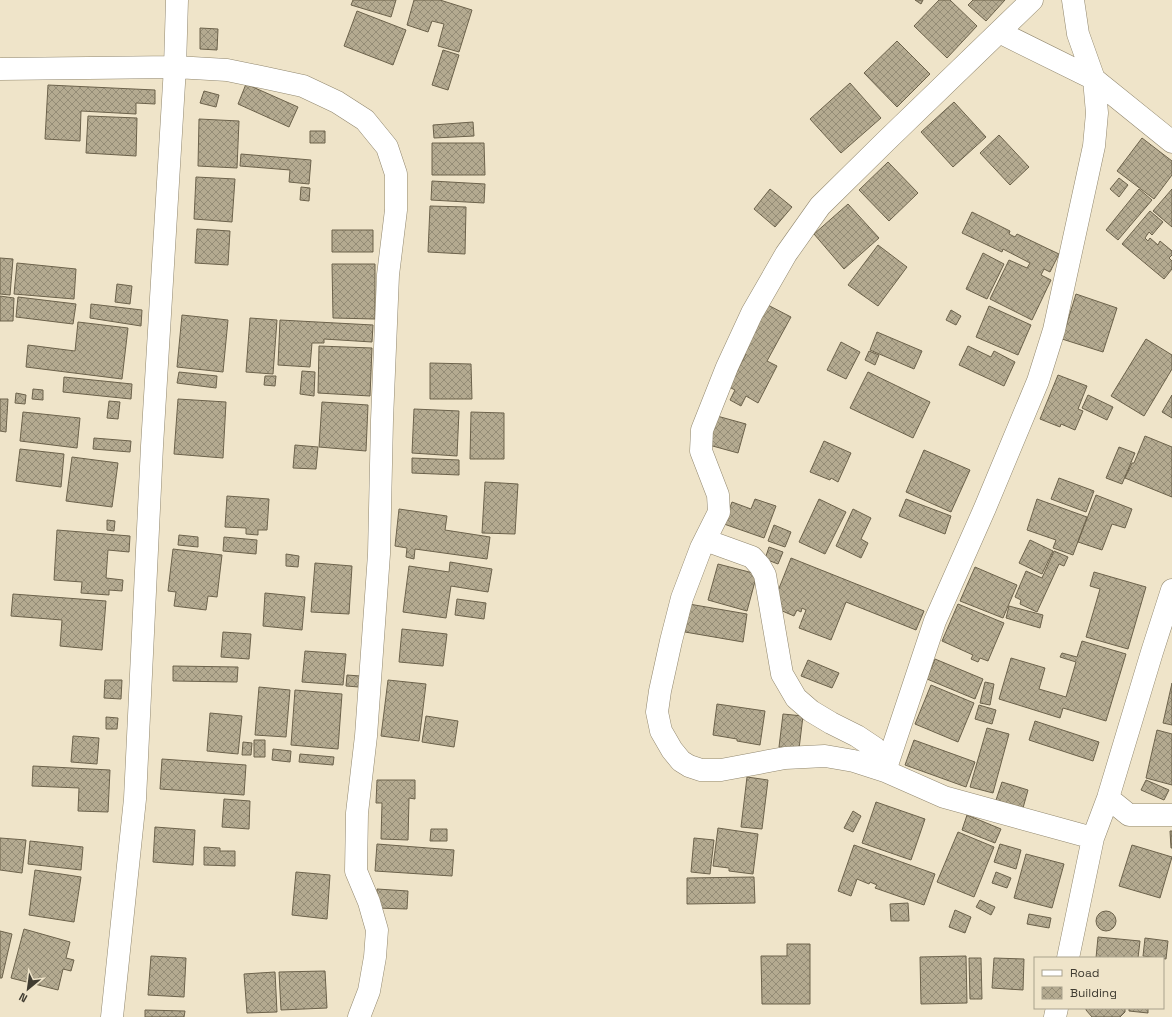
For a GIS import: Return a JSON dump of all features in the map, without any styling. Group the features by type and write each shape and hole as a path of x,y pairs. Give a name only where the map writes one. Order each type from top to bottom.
{"street":[{"path":"112,1017 135,798 152,446 175,67 177,0"},
{"path":"1032,0 886,140 820,206 786,254 752,313 727,367 702,430 701,450 718,495 719,512 705,540 682,598 660,691 657,712 661,730 672,750 681,761 688,766 701,770 721,770 785,758 825,756 886,765 944,797 1093,838"},
{"path":"886,765 935,621 985,508 1038,381 1054,330 1094,146 1097,113 1094,79 1078,34 1073,0"},
{"path":"999,32 1094,79 1172,142"},
{"path":"0,69 175,67 227,70 303,86 337,102 365,120 388,147 396,174 396,210 388,275 382,420 379,554 366,736 357,813 356,871 369,902 377,930 375,957 369,991 359,1017"},
{"path":"705,540 752,558 760,566 765,575 782,674 796,698 810,711 857,736 875,748 886,765"},
{"path":"1068,957 1093,838 1108,798 1172,590"},
{"path":"1108,798 1129,815 1172,815"}],"building":[{"path":"353,0 396,0 391,17 351,5"},
{"path":"414,0 440,0 472,10 459,52 438,46 444,24 432,21 428,32 407,25"},
{"path":"915,0 923,0 921,4"},
{"path":"939,0 950,0 977,26 947,58 914,26"},
{"path":"973,0 1005,0 986,21 968,5"},
{"path":"357,11 406,30 393,65 344,46"},
{"path":"200,28 218,29 217,50 200,49"},
{"path":"897,41 930,74 897,107 864,73"},
{"path":"443,50 459,55 448,90 432,85"},
{"path":"850,83 881,118 841,153 810,119"},
{"path":"246,84 298,107 289,127 238,104"},
{"path":"48,85 155,90 155,104 136,103 136,114 81,111 80,141 45,139"},
{"path":"204,91 219,95 216,107 200,103"},
{"path":"954,102 986,137 953,167 921,132"},
{"path":"88,116 137,118 136,156 86,153"},
{"path":"199,119 239,121 237,168 198,166"},
{"path":"473,122 474,136 434,138 433,125"},
{"path":"310,131 325,131 325,143 310,143"},
{"path":"999,135 1029,167 1010,185 980,153"},
{"path":"1142,138 1172,161 1172,175 1154,199 1117,171"},
{"path":"432,143 484,143 485,175 432,175"},
{"path":"241,154 311,160 309,184 289,182 290,170 240,166"},
{"path":"888,162 918,193 889,221 859,190"},
{"path":"196,177 235,179 232,222 194,219"},
{"path":"1119,178 1128,185 1119,197 1110,189"},
{"path":"432,181 485,184 484,203 431,200"},
{"path":"301,187 310,188 309,201 300,200"},
{"path":"770,189 792,207 775,227 754,209"},
{"path":"1139,189 1152,200 1118,240 1106,230"},
{"path":"1172,189 1172,227 1153,211"},
{"path":"848,204 879,238 844,269 814,234"},
{"path":"430,206 466,207 465,254 428,252"},
{"path":"1150,211 1163,222 1152,235 1149,232 1145,238 1148,241 1150,238 1158,245 1160,241 1172,251 1172,255 1169,258 1172,261 1172,269 1164,279 1122,244"},
{"path":"972,212 1010,231 1009,234 1015,237 1017,234 1059,254 1050,272 1044,269 1041,275 1051,280 1032,320 990,299 1009,260 1027,268 1030,263 1003,249 1002,252 962,233"},
{"path":"197,229 230,231 228,265 195,263"},
{"path":"332,230 373,230 373,252 332,252"},
{"path":"878,245 907,267 878,306 848,285"},
{"path":"983,253 1004,264 987,299 966,289"},
{"path":"0,258 13,259 10,295 0,294"},
{"path":"17,263 76,269 74,299 14,294"},
{"path":"332,264 375,264 375,319 333,318"},
{"path":"117,284 132,286 130,304 115,302"},
{"path":"1076,294 1117,308 1103,352 1062,339"},
{"path":"0,296 14,298 13,321 0,321"},
{"path":"18,297 76,304 73,324 16,317"},
{"path":"764,303 791,317 767,361 777,366 758,403 746,396 741,406 730,400 735,390 729,387 746,354 738,351"},
{"path":"91,304 142,310 141,326 90,318"},
{"path":"989,306 1031,325 1018,355 976,337"},
{"path":"951,310 961,316 956,325 946,320"},
{"path":"182,315 228,320 223,372 177,367"},
{"path":"250,318 277,320 273,374 246,372"},
{"path":"280,320 373,325 372,342 324,339 324,343 312,343 310,367 278,365"},
{"path":"78,322 128,328 122,379 26,367 28,345 75,351"},
{"path":"877,332 922,351 914,369 870,350"},
{"path":"1146,339 1172,355 1172,369 1144,416 1111,396"},
{"path":"841,342 860,352 846,379 827,370"},
{"path":"319,346 372,348 370,396 318,393"},
{"path":"968,346 991,357 994,351 1015,362 1004,386 959,365"},
{"path":"869,351 879,355 875,365 865,360"},
{"path":"430,363 471,364 472,399 430,399"},
{"path":"302,371 315,372 314,396 300,394"},
{"path":"179,372 217,376 216,388 177,383"},
{"path":"868,372 930,402 913,438 850,408"},
{"path":"1058,375 1087,386 1078,409 1083,411 1075,430 1061,424 1060,427 1040,419"},
{"path":"265,376 276,376 275,386 264,385"},
{"path":"64,377 132,384 131,399 63,392"},
{"path":"33,389 43,390 43,400 32,399"},
{"path":"16,393 26,395 25,404 15,403"},
{"path":"1088,395 1113,407 1107,420 1082,408"},
{"path":"1172,395 1172,418 1162,412"},
{"path":"0,399 8,399 6,432 0,431"},
{"path":"178,399 226,402 223,458 174,454"},
{"path":"109,401 120,402 118,419 107,418"},
{"path":"322,402 368,405 366,451 319,447"},
{"path":"414,409 459,411 457,456 412,453"},
{"path":"23,412 80,418 77,448 20,441"},
{"path":"471,412 504,413 504,459 470,459"},
{"path":"717,416 746,424 738,453 709,445"},
{"path":"1145,436 1172,447 1172,497 1125,478 1132,463 1134,463"},
{"path":"94,438 131,441 130,452 93,449"},
{"path":"824,441 851,453 838,482 831,478 830,480 810,472"},
{"path":"295,445 318,447 316,469 293,468"},
{"path":"1119,447 1135,453 1122,484 1106,478"},
{"path":"20,449 64,454 61,487 16,481"},
{"path":"924,450 970,470 951,512 906,492"},
{"path":"72,457 118,463 112,507 66,501"},
{"path":"412,458 459,460 459,475 412,473"},
{"path":"1059,478 1094,491 1086,512 1051,499"},
{"path":"485,482 518,484 515,534 482,533"},
{"path":"1096,495 1132,509 1125,528 1112,524 1102,550 1078,542"},
{"path":"227,496 269,499 267,530 258,530 258,535 246,534 246,528 225,527"},
{"path":"755,499 776,506 764,538 724,524 732,502 751,509"},
{"path":"819,499 846,512 825,554 799,542"},
{"path":"906,499 951,516 945,534 899,516"},
{"path":"1037,499 1087,517 1073,555 1053,548 1056,540 1027,530"},
{"path":"399,509 447,516 445,530 490,537 487,559 415,549 414,559 406,557 407,548 395,546"},
{"path":"853,509 871,518 861,539 868,543 861,558 836,546"},
{"path":"107,520 115,521 114,531 107,530"},
{"path":"774,525 791,532 785,547 768,541"},
{"path":"57,530 130,536 129,552 108,550 106,578 123,580 122,591 109,590 109,595 81,593 82,582 54,580"},
{"path":"179,535 198,537 198,547 178,545"},
{"path":"224,537 257,540 256,554 223,551"},
{"path":"1030,540 1053,551 1042,574 1019,563"},
{"path":"769,547 783,552 778,564 765,559"},
{"path":"173,549 222,555 217,597 208,596 206,610 174,606 176,592 168,591"},
{"path":"1054,551 1068,557 1064,566 1059,564 1037,612 1020,604 1021,600 1015,597 1026,571 1042,578"},
{"path":"286,554 299,556 298,567 286,566"},
{"path":"791,558 924,611 916,630 846,602 831,640 799,628 806,610 802,608 801,612 797,610 794,616 780,610 782,604 774,601"},
{"path":"450,562 492,569 488,592 451,586 446,618 403,612 409,566 449,572"},
{"path":"315,563 352,566 349,614 311,612"},
{"path":"718,564 757,574 747,611 708,600"},
{"path":"975,567 1017,585 1003,618 960,601"},
{"path":"1094,572 1146,587 1128,649 1086,637 1100,589 1090,586"},
{"path":"265,593 305,597 302,630 263,626"},
{"path":"13,594 106,601 102,650 60,646 62,620 11,616"},
{"path":"457,599 486,603 484,619 455,615"},
{"path":"689,604 747,614 743,642 685,632"},
{"path":"958,604 1004,623 988,661 980,658 978,662 971,659 973,655 942,641"},
{"path":"1009,606 1043,615 1040,628 1006,618"},
{"path":"402,629 447,634 443,666 399,662"},
{"path":"223,632 251,634 249,659 221,657"},
{"path":"1082,641 1126,654 1106,721 1063,708 1060,718 999,699 1011,658 1045,668 1039,689 1066,697 1076,662 1060,657 1062,653 1077,657"},
{"path":"305,651 346,654 343,685 302,682"},
{"path":"935,659 983,679 975,699 927,679"},
{"path":"808,660 839,673 832,688 801,676"},
{"path":"173,666 238,667 237,682 173,681"},
{"path":"347,675 360,676 359,687 346,686"},
{"path":"105,680 122,680 121,699 104,698"},
{"path":"388,680 426,684 419,741 381,736"},
{"path":"985,682 994,684 990,705 980,703"},
{"path":"1172,683 1172,725 1163,723"},
{"path":"931,685 974,703 958,742 915,724"},
{"path":"259,687 290,690 286,737 255,735"},
{"path":"295,690 342,694 338,749 291,745"},
{"path":"717,704 765,711 760,745 713,735"},
{"path":"979,705 996,710 992,724 975,719"},
{"path":"210,713 242,716 238,754 207,751"},
{"path":"783,714 803,716 799,749 779,747"},
{"path":"426,716 458,721 454,747 422,742"},
{"path":"106,717 118,718 117,729 106,729"},
{"path":"1035,721 1099,742 1093,761 1029,740"},
{"path":"987,728 1009,734 993,793 970,787"},
{"path":"1157,730 1172,734 1172,785 1146,778"},
{"path":"73,736 99,738 97,764 71,762"},
{"path":"254,740 265,740 265,757 254,757"},
{"path":"914,740 975,762 966,787 905,765"},
{"path":"243,742 252,743 251,755 242,755"},
{"path":"273,749 291,751 290,762 272,760"},
{"path":"300,754 334,757 333,765 299,762"},
{"path":"162,759 246,765 244,795 160,789"},
{"path":"33,766 110,770 108,812 78,811 79,788 32,786"},
{"path":"747,777 768,780 762,829 741,827"},
{"path":"377,780 415,780 415,799 409,798 408,840 381,839 382,803 376,803"},
{"path":"1146,780 1169,790 1164,800 1141,790"},
{"path":"1002,782 1028,790 1023,808 996,800"},
{"path":"224,799 250,801 249,829 222,827"},
{"path":"876,802 925,819 911,860 862,843"},
{"path":"853,811 861,816 853,832 844,828"},
{"path":"967,815 1001,829 995,843 962,830"},
{"path":"155,827 195,830 193,865 153,862"},
{"path":"718,828 758,834 753,874 729,871 729,868 713,866"},
{"path":"431,829 447,829 447,841 430,841"},
{"path":"1170,831 1172,831 1172,848 1171,848"},
{"path":"958,832 994,847 974,897 937,882"},
{"path":"0,838 26,840 22,873 0,870"},
{"path":"694,838 714,840 710,874 691,872"},
{"path":"30,841 83,847 81,870 28,864"},
{"path":"377,844 454,850 452,876 375,871"},
{"path":"1000,844 1021,850 1016,869 994,862"},
{"path":"854,845 935,874 924,905 875,888 877,885 870,882 869,884 857,879 851,896 838,891"},
{"path":"1132,845 1172,857 1160,898 1119,886"},
{"path":"204,847 220,848 220,851 235,851 235,866 204,865"},
{"path":"1026,854 1064,864 1052,908 1014,898"},
{"path":"35,870 81,877 74,922 29,915"},
{"path":"296,872 330,875 327,919 292,915"},
{"path":"996,872 1011,878 1007,888 992,883"},
{"path":"754,877 755,903 687,904 687,878"},
{"path":"377,889 408,891 407,909 377,908"},
{"path":"980,900 995,907 991,915 976,907"},
{"path":"908,903 909,921 891,921 890,904"},
{"path":"955,910 971,917 965,933 949,927"},
{"path":"1102,911 1110,911 1116,917 1116,925 1110,931 1102,931 1096,925 1096,917"},
{"path":"1029,914 1051,918 1049,928 1027,924"},
{"path":"24,929 70,942 66,958 74,960 71,971 63,969 58,990 11,978"},
{"path":"0,931 12,934 2,978 0,978"},
{"path":"1098,937 1140,941 1138,957 1096,957"},
{"path":"1145,938 1168,941 1166,959 1164,959 1164,957 1143,956"},
{"path":"787,944 810,944 810,1004 762,1004 761,956 787,956"},
{"path":"151,956 186,958 184,997 148,995"},
{"path":"966,956 967,1003 921,1004 920,957"},
{"path":"969,958 981,958 982,999 970,999"},
{"path":"994,958 1024,959 1023,990 992,988"},
{"path":"325,971 327,1008 281,1010 279,972"},
{"path":"275,972 277,1012 247,1013 244,974"},
{"path":"1125,1009 1125,1012 1120,1017 1092,1017 1086,1010"},
{"path":"1129,1009 1148,1009 1148,1013 1129,1011"},
{"path":"145,1010 185,1011 184,1017 145,1017"}]}
